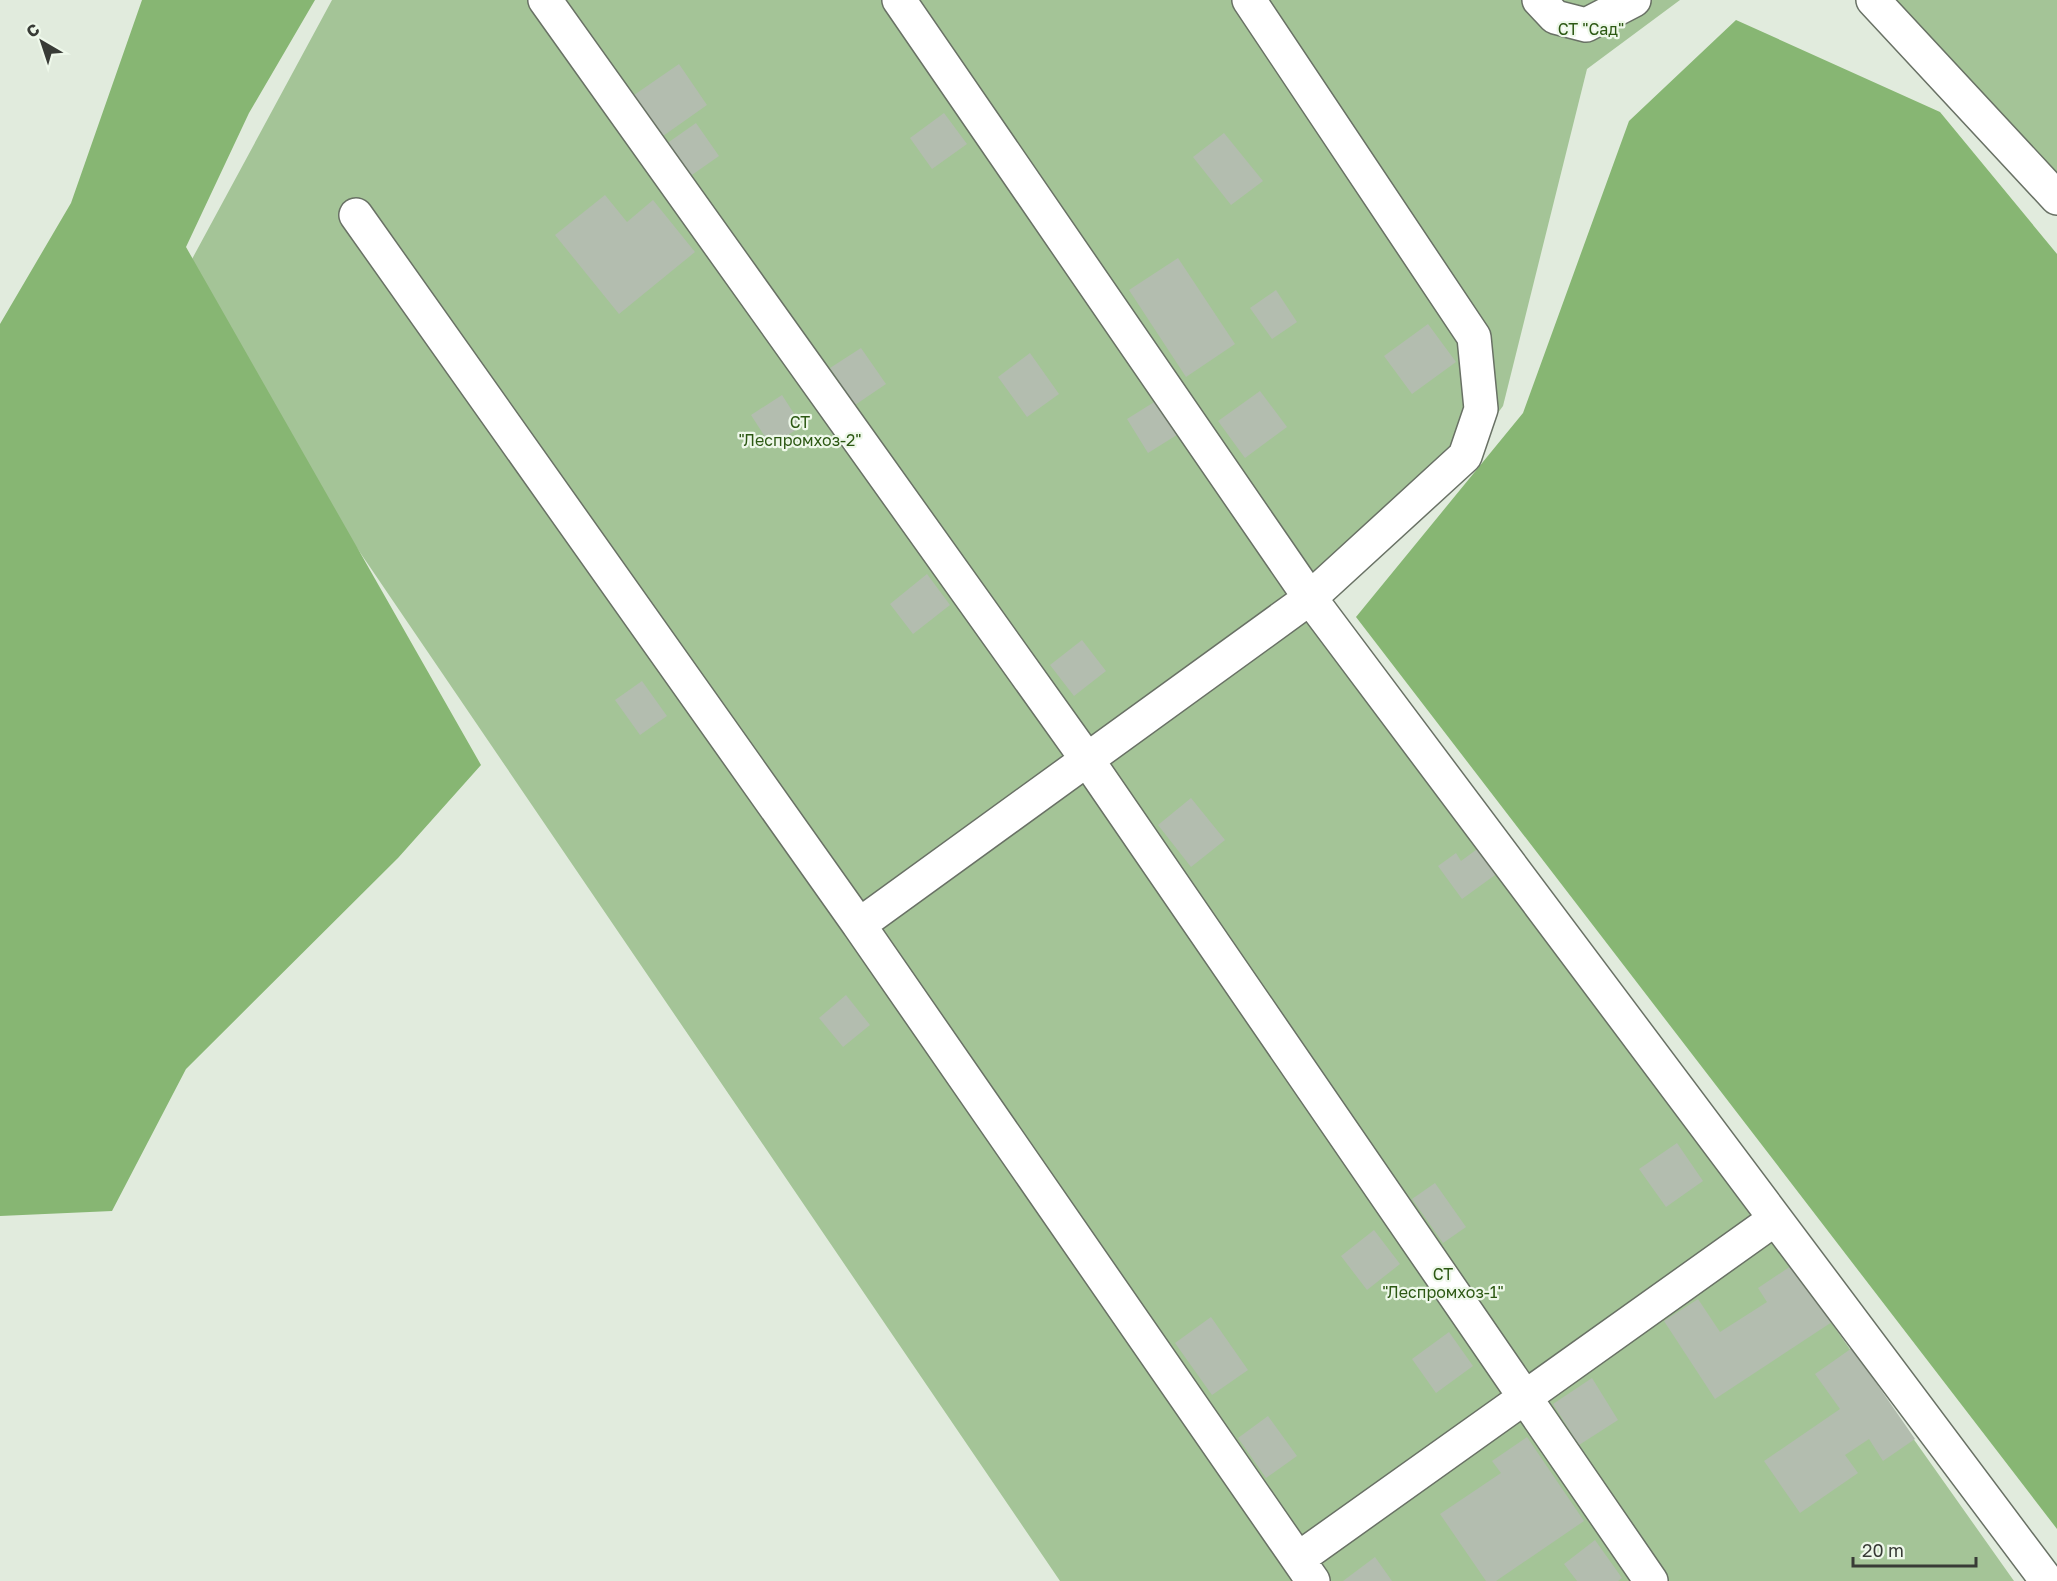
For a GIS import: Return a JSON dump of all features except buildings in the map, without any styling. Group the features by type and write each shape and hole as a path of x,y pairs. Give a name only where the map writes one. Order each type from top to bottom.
{"street":[{"path":"545,0 1086,758 1651,1581"},
{"path":"899,0 1310,598 2047,1581"},
{"path":"859,925 1086,758 1310,598 1465,456 1481,409 1474,337 1250,0"},
{"path":"1539,0 1555,17 1586,25 1634,0"},
{"path":"1873,0 2057,198"},
{"path":"356,215 859,925 1306,1570 1525,1398 1775,1218"}],"green space":[{"path":"142,0 315,0 249,113 186,247 481,765 398,858 186,1069 112,1211 0,1216 0,324 71,203"},
{"name":"СТ \"Леспромхоз-2\"","path":"332,0 1680,0 1587,69 1503,406 1432,502 1313,590 2014,1581 1060,1581 178,285"},
{"path":"1895,0 2057,0 2057,178"},
{"path":"1736,20 1940,112 2057,254 2057,1529 1356,617 1523,413 1629,121"}],"park label":[{"name":"СТ \"Сад\"","path":"1591,29"},
{"name":"СТ \"Леспромхоз-1\"","path":"1443,1283"}]}
